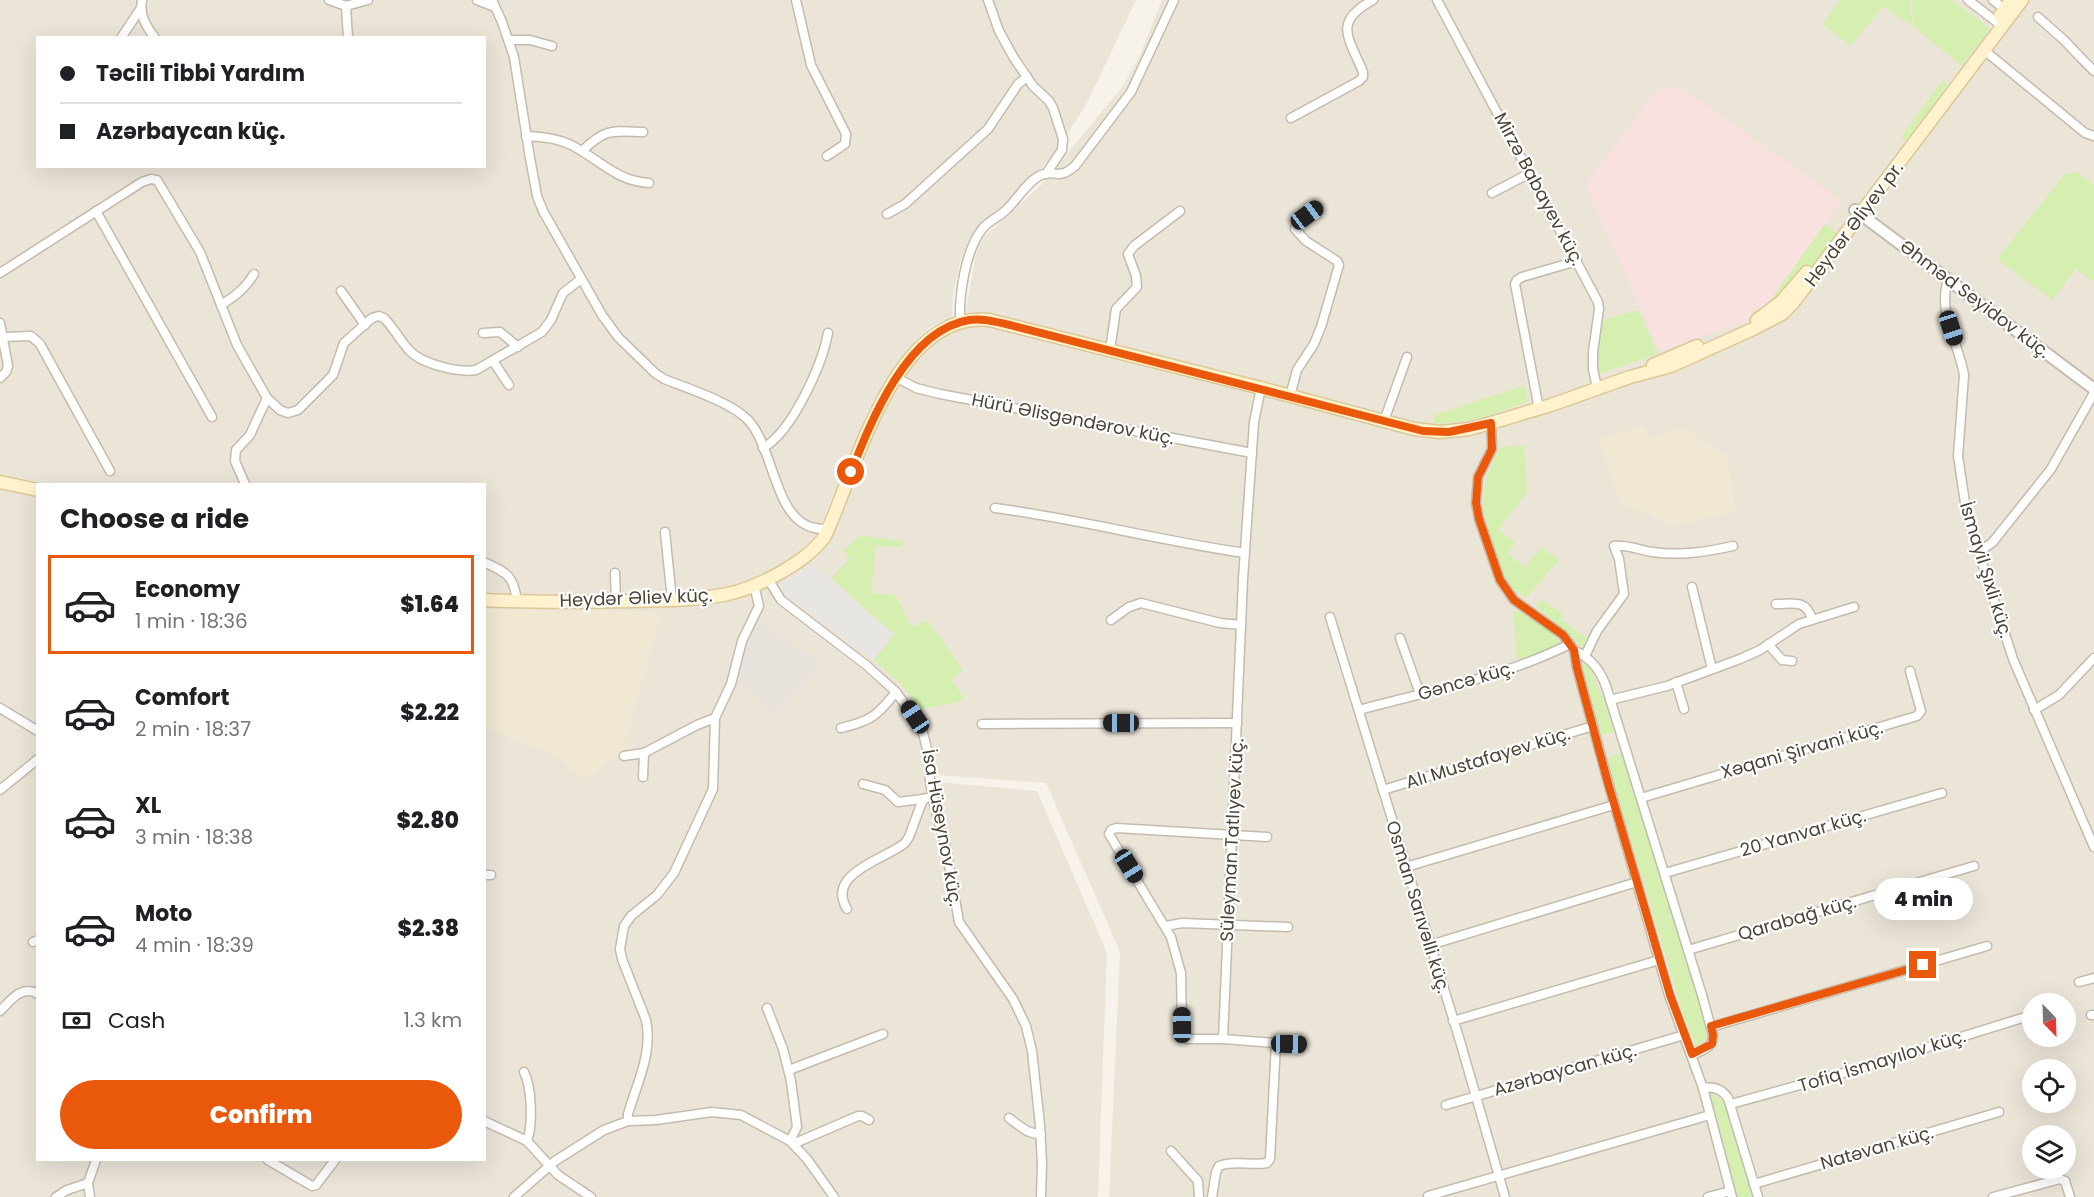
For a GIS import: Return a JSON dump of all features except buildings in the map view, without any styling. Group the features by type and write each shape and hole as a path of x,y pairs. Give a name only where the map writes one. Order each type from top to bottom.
{"main road":[{"path":"1859,212 2009,8 2022,0"},
{"name":"Heydər Əliyev pr.","path":"1859,212 1984,50 1999,24"},
{"name":"Heydər Əliev küç.","path":"486,600 616,602 672,600 729,594 768,579 815,549 828,529 866,434 897,378 929,339 941,330 960,322 989,320 1423,431 1458,431 1539,409 1630,377 1671,356 1736,331 1762,317 1793,289 1859,212"},
{"path":"0,482 36,490"}],"street":[{"path":"329,0 346,6 368,0"},
{"path":"477,0 494,3 509,40 539,203 580,280 602,315 618,337 655,373 736,410 754,427 781,493 797,519 804,525 828,529"},
{"path":"796,0 811,65 846,134 845,144 826,156"},
{"path":"988,0 999,31 1027,77 1053,108 1063,140 1062,150 1046,174"},
{"path":"960,322 961,291 977,237 1040,175 1068,172 1118,111 1140,75 1174,0"},
{"path":"1291,118 1363,77 1347,27 1348,20 1354,11 1373,0"},
{"name":"Mirzə Babayev küç.","path":"1437,0 1595,294 1599,309 1592,362 1597,388"},
{"path":"1968,0 1999,24"},
{"path":"1993,0 2009,8"},
{"path":"122,36 141,4"},
{"path":"141,4 147,27 154,36"},
{"path":"346,6 348,36"},
{"path":"2038,17 2066,40 2094,69"},
{"path":"509,40 530,40 552,46"},
{"path":"1984,50 2085,133 2094,136"},
{"path":"887,214 905,204 988,129 1018,84 1027,77"},
{"path":"582,151 604,133 611,131 643,132"},
{"path":"526,136 562,141 622,177 634,182 649,183"},
{"path":"1492,193 1530,172"},
{"path":"0,273 141,182 156,180 200,252 237,345 267,398 280,410 288,413 298,410 328,382 333,375 344,343 379,316 384,318 410,352 425,361 466,372 476,370 542,332 551,320 563,293 580,280"},
{"path":"1290,396 1297,370 1314,344 1321,327 1339,265 1337,261 1306,241 1295,229 1297,223 1317,207"},
{"path":"96,211 212,417"},
{"path":"1110,351 1116,309 1137,287 1136,276 1128,254 1134,246 1180,211"},
{"name":"Əhməd Seyidov küç.","path":"1859,212 2094,391"},
{"path":"1539,409 1515,284 1522,277 1577,261"},
{"path":"221,305 238,294 254,274"},
{"name":"İsmayil Şıxli küç.","path":"1948,280 1944,291 1945,310 1964,375 1958,441 1959,471 1964,504 2013,659 2034,710 2090,829 2094,847"},
{"path":"341,291 365,325"},
{"path":"0,323 8,366 0,378"},
{"path":"483,333 500,332 518,346"},
{"path":"763,448 774,441 797,410 820,364 828,333"},
{"path":"3,337 31,336 40,344 110,471"},
{"path":"1384,421 1407,357"},
{"path":"493,361 509,385"},
{"name":"Hürü Əlisgəndərov küç.","path":"897,378 916,388 940,394 1252,453"},
{"name":"Süleyman Tatlıyev küç.","path":"1223,1039 1245,553 1254,422 1261,388"},
{"path":"1978,552 1992,543 2051,469 2094,391"},
{"path":"245,483 235,462 236,450 250,435 267,398"},
{"path":"1491,423 1492,449 1478,477 1476,503 1479,519 1500,580 1514,600 1557,629 1572,647 1598,667 1665,873 1711,1026 1712,1044 1692,1054"},
{"path":"995,508 1063,518 1175,542 1245,553"},
{"path":"664,532 672,600"},
{"path":"1585,656 1593,638 1624,594 1614,546 1620,545 1652,552 1693,554 1733,546"},
{"path":"486,563 511,577 516,587 517,602"},
{"path":"615,573 616,602"},
{"name":"İsa Hüseynov küç.","path":"768,579 781,600 866,665 896,692 922,729 926,740 933,797 946,848 959,922 1013,999 1026,1026 1032,1051 1041,1134 1041,1197"},
{"path":"628,1121 628,1114 644,1064 648,1030 622,959 621,935 631,916 657,895 674,873 713,789 715,718 731,684 741,641 759,606 754,585"},
{"path":"1692,587 1712,669"},
{"path":"1111,620 1129,607 1141,603 1220,623 1241,625"},
{"path":"1776,604 1805,606 1809,609 1812,619"},
{"path":"1610,700 1676,682 1751,655 1799,624 1854,607"},
{"name":"Osman Sarıvəlli küç.","path":"1330,617 1476,1096 1504,1197"},
{"path":"1400,638 1420,694"},
{"path":"1768,644 1782,660 1792,660"},
{"path":"1572,647 1614,805 1659,960 1675,1013 1703,1088 1731,1194 1708,1197"},
{"name":"Gəncə küç.","path":"1359,710 1510,669 1572,647"},
{"path":"2034,710 2060,695 2094,658"},
{"name":"Xəqani Şirvani küç.","path":"1641,798 1917,716 1922,711 1910,671"},
{"path":"1676,682 1684,709"},
{"path":"841,728 873,718 896,692"},
{"path":"0,708 36,730"},
{"path":"624,756 644,753 715,718"},
{"path":"981,724 1237,723"},
{"name":"Alı Mustafayev küç.","path":"1383,790 1593,726"},
{"path":"644,753 644,777"},
{"path":"0,790 36,761"},
{"path":"863,784 885,790 898,802 933,797"},
{"name":"20 Yanvar küç.","path":"1665,873 1942,793"},
{"path":"847,909 842,895 853,874 905,843 922,799"},
{"path":"1406,867 1614,805"},
{"path":"1267,837 1116,828 1109,834 1171,937 1181,973 1182,1025 1188,1039 1301,1044"},
{"name":"Qarabağ küç.","path":"1688,950 1974,866"},
{"path":"1430,945 1637,882"},
{"path":"1166,926 1182,923 1288,927"},
{"path":"1711,1026 1987,946"},
{"path":"1453,1021 1659,960"},
{"path":"2079,982 2094,978"},
{"path":"0,1011 22,992 28,990 36,993"},
{"path":"767,1008 789,1070 797,1118 792,1143"},
{"name":"Tofiq İsmayılov küç.","path":"1731,1104 1861,1068 2022,1018"},
{"path":"789,1070 883,1034"},
{"name":"Azərbaycan küç.","path":"1446,1105 1684,1035"},
{"path":"1212,1197 1219,1166 1261,1164 1268,1163 1270,1159 1276,1043"},
{"path":"524,1072 529,1086 530,1128 527,1141"},
{"path":"1703,1088 1710,1087 1724,1092 1731,1104 1758,1197"},
{"path":"514,1197 549,1166 604,1130 628,1121 725,1112 741,1115 792,1143 807,1159 834,1197"},
{"name":"Natəvan küç.","path":"1754,1184 1999,1112"},
{"path":"1428,1196 1710,1115"},
{"path":"792,1143 858,1116 869,1120"},
{"path":"1009,1118 1025,1131 1041,1134"},
{"path":"486,1122 527,1141 563,1179 591,1197"},
{"path":"1171,1151 1198,1181 1199,1197"},
{"path":"90,1197 88,1183 96,1161"},
{"path":"270,1161 312,1186 316,1185 334,1161"},
{"path":"1993,1197 2060,1179 2065,1181 2070,1197"},
{"path":"56,1197 67,1190 88,1183"}],"shaded area":[{"path":"0,0 1136,0 1088,101 1056,153 1005,207 979,226 969,240 960,262 953,296 952,317 932,326 917,339 895,366 869,409 817,534 807,546 787,562 761,576 777,604 864,671 906,712 921,739 927,781 1037,791 1107,953 1098,1197 0,1197"},
{"path":"1162,0 2094,0 2094,1197 1109,1197 1120,952 1046,783 936,775 935,756 924,723 900,689 870,661 787,598 776,583 810,561 826,544 881,418 906,374 934,343 965,327 979,245 986,235 1041,185 1123,86 1140,55"},
{"path":"1681,88 1842,201 1764,309 1757,305 1747,321 1660,351 1589,194 1588,181 1657,89"},
{"path":"1644,426 1649,440 1683,428 1727,456 1736,511 1672,526 1619,502 1598,440"},
{"path":"812,565 893,635 874,660 783,592 778,584"},
{"path":"486,609 662,612 623,750 585,780 555,755 486,728"},
{"path":"758,622 820,663 809,679 776,712 737,683 746,640"}],"green space":[{"path":"1841,0 1909,0 1913,27 1883,6 1851,46 1822,24"},
{"path":"1911,0 1952,0 1990,29 1962,66 1915,28"},
{"path":"1943,80 1948,84 1906,141 1901,137"},
{"path":"2077,172 2094,185 2094,282 2075,269 2052,300 1997,259 2065,174"},
{"path":"1825,224 1837,234 1787,297 1764,309"},
{"path":"1638,310 1658,354 1599,374 1598,345 1603,320"},
{"path":"1525,385 1528,402 1470,420 1434,423 1434,415"},
{"path":"1524,446 1527,492 1498,530 1515,542 1508,554 1525,567 1541,547 1559,560 1526,598 1512,588 1505,576 1488,530 1483,507 1483,492 1500,447"},
{"path":"860,536 904,541 901,547 876,546 871,593 895,595 912,627 927,620 963,670 951,680 964,698 959,702 921,709 901,684 874,660 894,634 831,578 850,559 843,551"},
{"path":"1542,600 1564,615 1561,620 1587,638 1583,648 1535,605"},
{"path":"1518,611 1545,627 1561,643 1543,653 1520,661 1516,655 1514,614"},
{"path":"1587,663 1604,700 1614,732 1599,736 1582,665"},
{"path":"1622,753 1708,1031 1706,1038 1697,1047 1686,1023 1606,758"},
{"path":"1710,1093 1723,1100 1727,1106 1753,1197 1738,1197"}],"route":[{"path":"851,472 876,413 906,365 922,346 941,330 960,322 979,319 1261,388 1423,431 1449,432 1491,423 1492,449 1478,477 1476,503 1479,519 1503,588 1514,600 1557,629 1574,650 1608,783 1675,1013 1692,1054 1712,1044 1711,1026 1923,965"}]}
